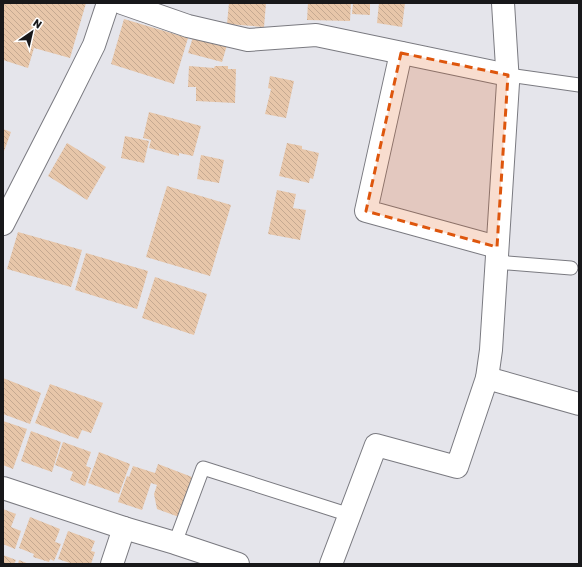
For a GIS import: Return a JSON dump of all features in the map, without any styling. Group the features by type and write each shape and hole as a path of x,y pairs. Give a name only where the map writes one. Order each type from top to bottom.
{"street":[{"path":"3,224 94,45 108,3"},
{"path":"122,3 188,26 248,40 316,35 508,75"},
{"path":"331,564 376,445 457,467 487,378 491,350 508,83 503,3"},
{"path":"401,53 366,211 497,255"},
{"path":"487,378 579,404"},
{"path":"3,488 238,564"},
{"path":"112,564 124,528"}],"lane":[{"path":"508,75 579,85"},
{"path":"497,255 571,268"},
{"path":"175,543 203,468 350,515"}],"highlighted area":[{"path":"401,53 508,75 497,247 366,211"}],"building":[{"path":"3,3 86,3 70,58 34,48 28,68 3,60"},
{"path":"229,3 266,3 264,27 227,24"},
{"path":"308,3 351,3 350,21 307,20"},
{"path":"353,3 370,3 370,15 352,14"},
{"path":"379,3 405,3 402,27 377,23"},
{"path":"124,19 188,38 174,84 111,64"},
{"path":"193,37 227,45 222,62 188,53"},
{"path":"189,66 214,68 215,66 228,66 228,69 236,69 235,103 196,101 196,87 188,87"},
{"path":"270,76 294,81 286,118 265,114 271,89 268,88"},
{"path":"149,112 201,126 193,156 179,153 179,156 149,148 151,140 143,138"},
{"path":"3,129 11,132 3,154"},
{"path":"125,136 149,141 144,163 121,158"},
{"path":"67,143 106,167 87,200 48,176"},
{"path":"287,143 302,146 302,149 319,153 313,179 310,178 309,183 279,176"},
{"path":"201,155 224,160 219,183 197,179"},
{"path":"167,186 231,205 210,276 146,257"},
{"path":"277,190 296,194 293,208 306,210 300,240 268,234"},
{"path":"18,232 82,250 71,287 7,269"},
{"path":"86,253 148,271 137,309 75,290"},
{"path":"155,277 207,294 194,335 142,318"},
{"path":"3,378 41,393 30,424 3,414"},
{"path":"50,384 103,403 91,433 82,430 78,439 35,423"},
{"path":"3,421 27,429 13,469 3,465"},
{"path":"31,431 61,442 52,472 21,461"},
{"path":"63,442 91,452 86,466 91,468 85,486 70,480 73,472 55,465"},
{"path":"99,452 130,464 119,494 88,483"},
{"path":"158,464 192,477 179,517 157,509 154,494 157,485 151,483 142,510 118,502 127,476 129,477 133,466 155,473"},
{"path":"3,509 16,514 11,527 21,531 15,549 3,544"},
{"path":"30,517 60,529 55,542 61,544 54,561 50,559 49,562 33,557 34,554 19,548"},
{"path":"68,531 95,541 91,551 95,552 91,564 73,564 58,559"},
{"path":"3,555 16,560 14,564 3,564"},
{"path":"19,560 29,564 18,564"}]}
